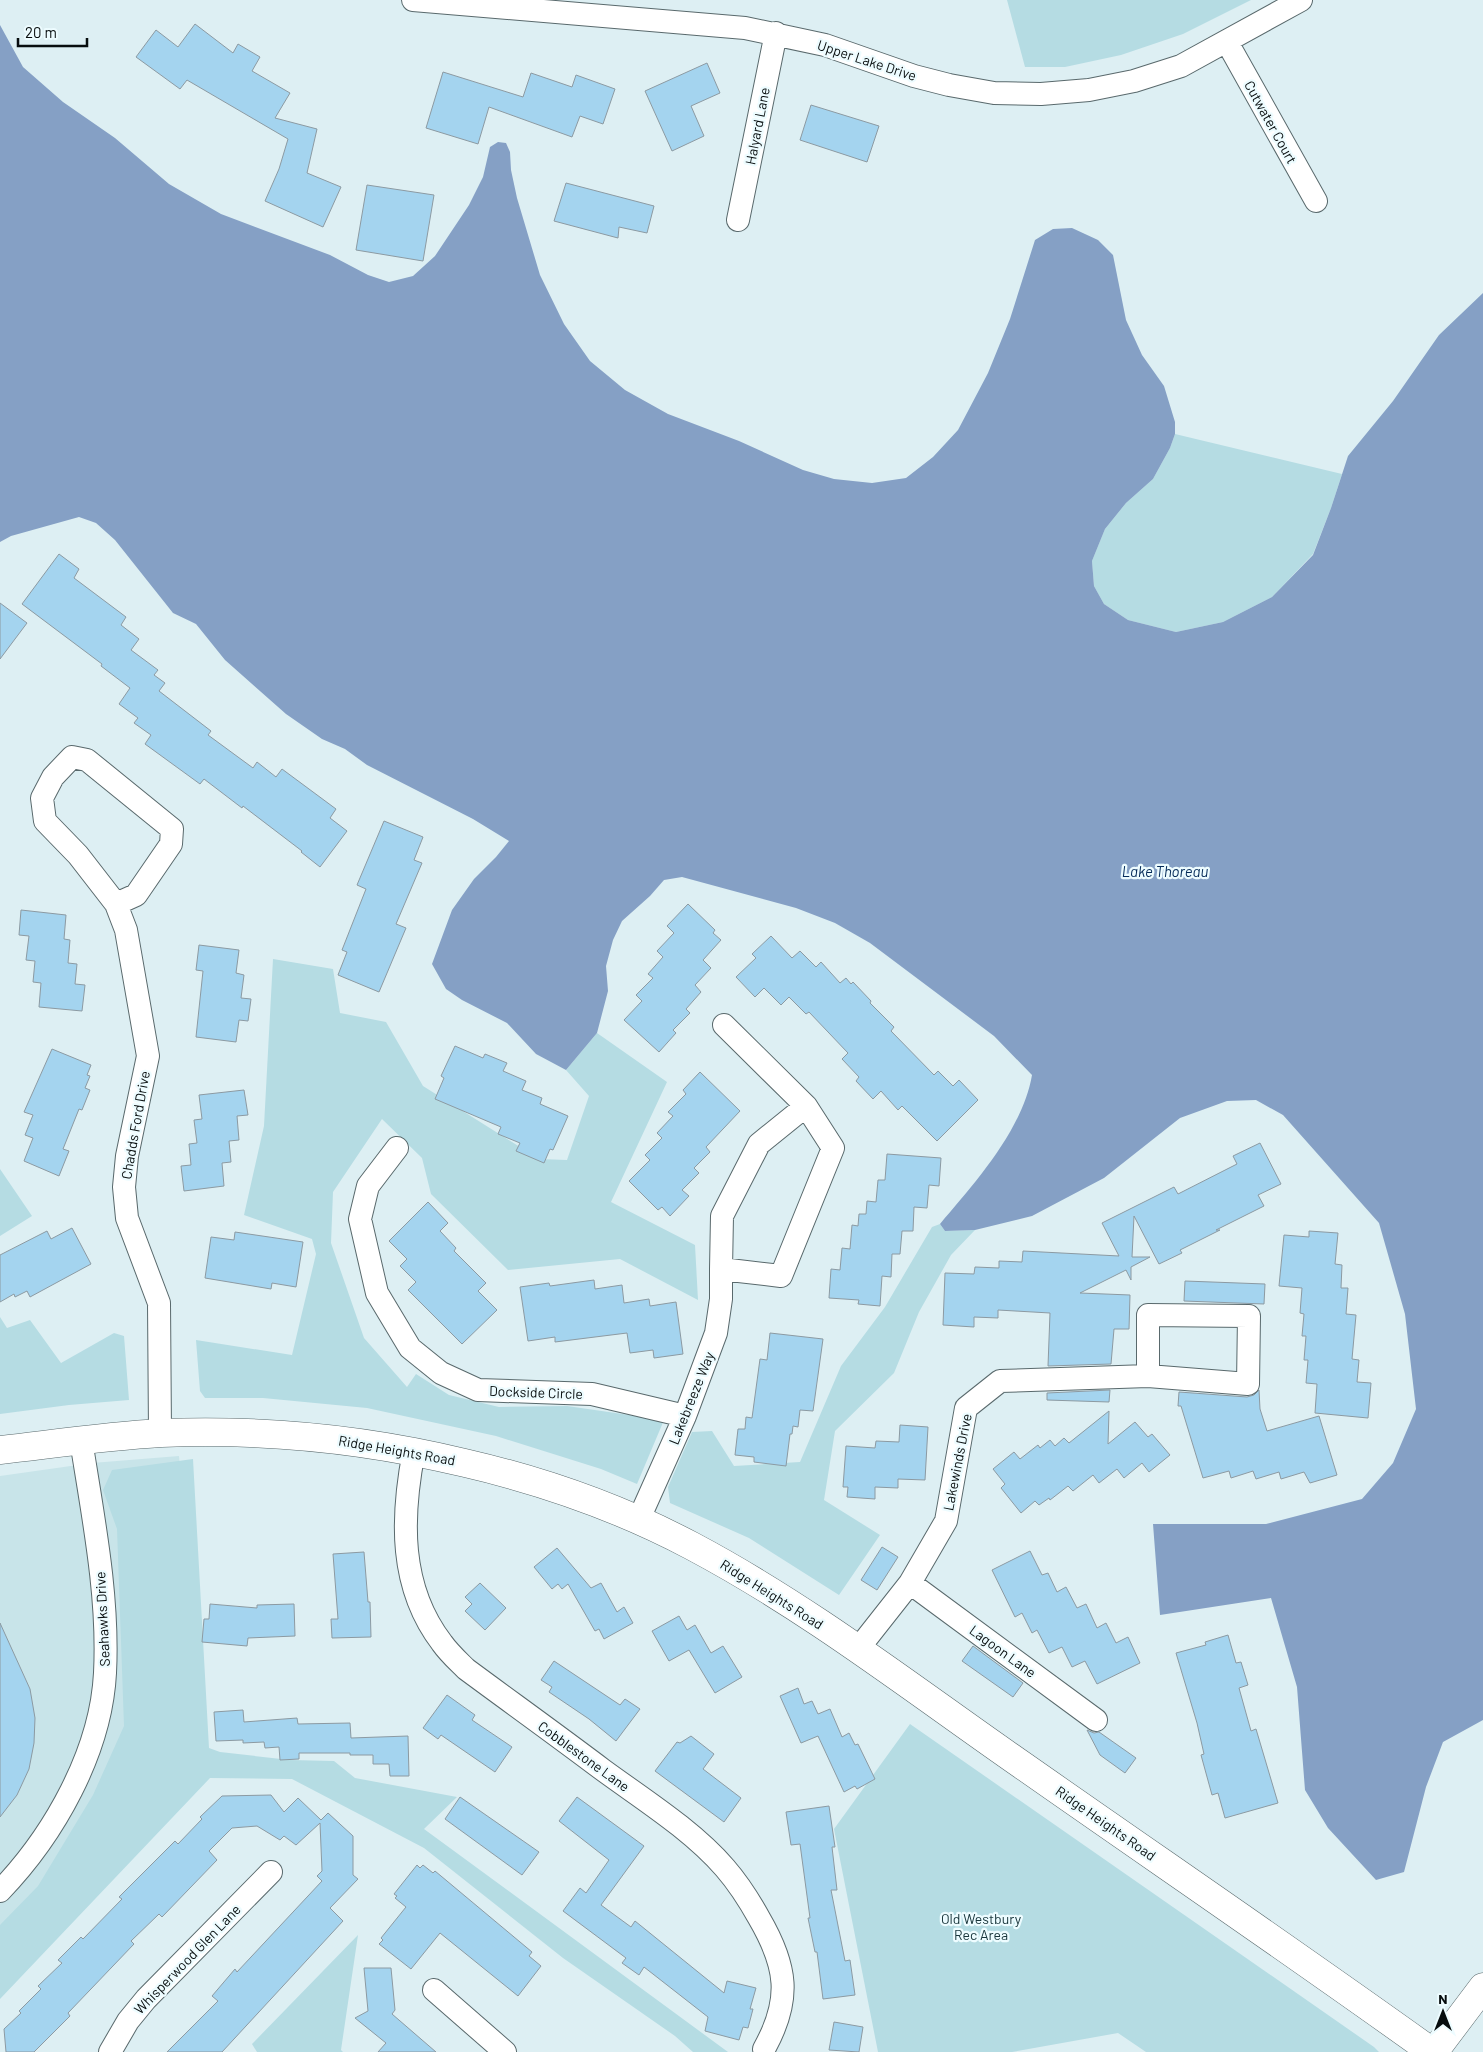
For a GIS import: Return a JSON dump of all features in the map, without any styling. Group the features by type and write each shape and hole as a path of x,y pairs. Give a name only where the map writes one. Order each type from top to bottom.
{"street":[{"name":"Upper Lake Drive","path":"413,0 745,28 776,33 825,45 914,76 948,85 994,93 1041,94 1089,90 1134,81 1181,66 1301,0"},
{"name":"Halyard Lane","path":"738,220 776,33"},
{"name":"Cutwater Court","path":"1226,42 1316,201"},
{"name":"Chadds Ford Drive","path":"116,904 136,895 171,844 172,829 87,760 72,757 53,777 42,798 44,821 78,855 116,904 126,930 148,1056 127,1156 124,1187 127,1218 159,1302 160,1433"},
{"path":"721,1270 781,1276 833,1148 806,1106 724,1025"},
{"name":"Lakebreeze Way","path":"638,1521 685,1416 716,1333 721,1299 722,1216 759,1144 806,1106"},
{"name":"Dockside Circle","path":"397,1148 368,1186 360,1219 377,1293 410,1348 441,1373 478,1390 592,1394 685,1416"},
{"name":"Lakewinds Drive","path":"858,1649 910,1583 946,1521 966,1408 1000,1381 1148,1376 1248,1384 1249,1316 1148,1315 1148,1376"},
{"name":"Ridge Heights Road","path":"0,1450 160,1433 247,1432 316,1437 414,1451 468,1463 531,1481 638,1521 690,1545 744,1576 858,1649 1433,2052"},
{"name":"Seahawks Drive","path":"0,1891 34,1850 57,1816 77,1780 101,1704 105,1675 104,1607 81,1440"},
{"name":"Cobblestone Lane","path":"414,1451 405,1513 406,1551 414,1587 424,1616 442,1644 466,1669 685,1830 724,1866 746,1894 772,1941 779,1960 783,1986 782,2005 775,2029 764,2049"},
{"name":"Lagoon Lane","path":"910,1583 1096,1720"},
{"name":"Whisperwood Glen Lane","path":"110,2052 128,2021 146,1999 271,1872"},
{"path":"1433,2052 1483,1987"},
{"path":"434,1990 505,2052"}],"shaded area":[{"path":"179,1456 205,1762 0,1973 0,1476 92,1463"}],"green space":[{"path":"1007,0 1251,0 1183,34 1121,55 1065,67 1025,67"},
{"path":"1175,434 1342,474 1313,554 1272,597 1223,622 1176,632 1128,620 1104,604 1094,586 1092,561 1105,529 1126,503 1153,479 1170,448"},
{"path":"273,959 333,969 340,1013 386,1022 423,1086 539,1159 567,1160 589,1096 566,1070 597,1033 667,1082 611,1202 695,1245 698,1300 620,1259 508,1270 431,1194 422,1158 382,1119 333,1192 331,1243 364,1338 407,1387 416,1374 449,1395 499,1407 567,1406 664,1420 637,1484 601,1469 496,1436 367,1408 263,1398 205,1398 200,1391 196,1340 292,1355 316,1254 312,1239 244,1215 264,1126"},
{"path":"0,1169 32,1216 0,1236"},
{"path":"940,1224 945,1231 975,1230 951,1255 919,1312 894,1373 835,1431 824,1500 880,1535 839,1595 749,1538 670,1503 668,1487 692,1432 712,1431 734,1466 800,1462 841,1366 885,1307 932,1227"},
{"path":"0,1317 7,1328 30,1320 61,1363 114,1333 124,1336 129,1400 69,1405 0,1414"},
{"path":"193,1459 209,1748 220,1752 290,1760 334,1761 355,1778 457,1797 424,1829 728,2052 693,2052 675,2036 563,1958 424,1848 292,1779 210,1778 0,1999 0,1925 38,1886 93,1795 124,1726 117,1529 103,1490 112,1470"},
{"name":"Old Westbury Rec Area","path":"910,1724 1379,2052 1146,2052 1118,2033 1012,2052 878,2052 834,1829"},
{"path":"358,1935 341,2050 343,2052 257,2052 252,2044"}],"water":[{"name":"Lake Thoreau","path":"0,25 23,67 63,102 115,138 169,184 221,214 330,255 368,275 389,282 413,276 435,256 469,205 483,177 490,147 498,142 506,143 510,152 511,170 517,198 540,275 564,324 590,361 625,390 668,414 739,441 803,470 834,479 872,483 906,478 933,457 958,430 988,373 1010,319 1035,240 1053,229 1072,228 1098,240 1113,255 1126,320 1142,355 1164,386 1175,422 1175,434 1170,448 1153,479 1126,503 1105,529 1092,561 1094,586 1104,604 1128,620 1176,632 1223,622 1272,597 1313,555 1348,456 1393,401 1439,335 1483,293 1483,1720 1443,1742 1426,1787 1404,1872 1376,1880 1328,1828 1305,1790 1297,1687 1271,1598 1160,1615 1153,1524 1266,1524 1362,1499 1393,1463 1416,1409 1405,1314 1379,1223 1283,1115 1256,1100 1227,1101 1180,1118 1104,1178 1032,1216 975,1230 945,1231 940,1224 982,1173 1008,1135 1027,1095 1032,1075 994,1036 870,943 835,923 796,908 682,877 664,880 650,896 622,921 613,940 606,966 608,991 597,1033 566,1070 536,1054 507,1023 462,1000 446,989 432,964 452,910 474,879 509,841 473,819 367,765 345,749 322,739 286,714 225,660 196,624 173,613 115,540 96,523 79,517 11,536 0,542"}],"building":[{"path":"195,24 233,53 238,44 260,57 252,71 290,93 275,118 317,129 307,173 341,187 323,227 265,201 279,169 288,139 187,80 180,89 136,57 156,30 178,47"},
{"path":"707,63 720,93 691,106 704,136 672,151 645,91"},
{"path":"443,72 523,97 531,73 572,87 576,75 615,89 603,124 580,116 572,137 489,107 478,144 426,128"},
{"path":"811,105 879,126 867,162 800,140"},
{"path":"566,183 654,206 647,233 619,227 618,238 554,221"},
{"path":"367,185 434,195 423,261 356,250"},
{"path":"59,554 79,569 74,578 126,617 121,625 139,639 131,650 158,670 154,675 165,683 159,691 211,731 208,735 253,768 257,762 276,777 282,769 336,809 330,818 347,831 320,867 243,806 242,808 204,779 200,784 145,744 151,735 134,723 138,718 119,704 130,688 101,666 102,664 22,604"},
{"path":"0,603 27,623 0,659"},
{"path":"384,821 423,837 414,860 422,863 396,924 406,928 379,992 338,975 347,952 342,950 366,889 357,885"},
{"path":"688,904 715,930 713,933 721,940 703,960 711,968 695,985 701,992 686,1009 690,1013 673,1030 676,1033 659,1052 624,1020 642,1001 636,995 653,978 648,974 663,957 657,951 674,933 667,926"},
{"path":"21,910 66,915 64,939 70,940 68,963 77,964 75,984 85,985 82,1011 39,1007 41,983 33,982 35,961 26,960 29,936 19,935"},
{"path":"771,936 792,958 800,951 816,967 821,962 840,983 846,978 851,984 853,982 871,1001 870,1003 894,1027 891,1031 934,1075 938,1071 953,1086 959,1080 978,1100 937,1141 902,1106 898,1110 881,1091 873,1099 856,1081 859,1077 842,1059 848,1053 809,1012 806,1014 789,997 781,1005 764,988 755,997 736,977 756,958 752,954"},
{"path":"199,945 239,950 236,973 244,975 241,998 251,999 248,1021 239,1020 236,1042 196,1037 203,971 196,970"},
{"path":"455,1046 483,1058 485,1054 507,1063 503,1071 526,1081 522,1090 542,1098 540,1104 568,1116 553,1150 550,1149 544,1163 516,1151 520,1143 498,1134 501,1127 435,1099 444,1078 441,1076"},
{"path":"52,1049 91,1065 87,1075 90,1076 85,1088 90,1090 82,1110 79,1109 63,1149 69,1151 59,1176 24,1161 33,1138 25,1135 33,1115 24,1112"},
{"path":"700,1072 740,1111 706,1147 710,1152 694,1168 699,1173 682,1190 689,1196 670,1216 662,1207 658,1210 629,1181 650,1160 645,1155 662,1138 657,1133 673,1116 668,1112 686,1094 683,1090"},
{"path":"244,1090 248,1115 237,1116 239,1140 229,1141 231,1162 222,1163 224,1186 184,1191 181,1166 191,1165 189,1144 197,1143 194,1120 202,1119 199,1095"},
{"path":"1260,1143 1281,1184 1258,1195 1264,1206 1216,1230 1220,1230 1180,1250 1182,1253 1159,1264 1134,1216 1132,1257 1150,1257 1131,1267 1131,1280 1126,1270 1080,1293 1130,1295 1129,1329 1114,1329 1111,1364 1048,1366 1050,1313 998,1310 998,1318 974,1317 974,1327 943,1325 945,1273 974,1274 975,1267 999,1268 999,1261 1022,1262 1023,1251 1119,1256 1102,1223 1174,1187 1178,1194 1237,1164 1233,1156"},
{"path":"887,1154 941,1158 939,1186 929,1185 927,1208 914,1207 913,1231 902,1231 900,1254 892,1254 891,1277 882,1276 880,1306 858,1304 859,1300 829,1298 831,1269 840,1270 842,1248 850,1249 852,1225 858,1226 859,1214 866,1214 867,1201 876,1202 878,1180 885,1180"},
{"path":"428,1202 448,1223 440,1231 456,1248 454,1251 486,1283 478,1291 497,1310 462,1344 408,1290 416,1282 400,1266 407,1259 389,1241"},
{"path":"72,1228 91,1264 30,1297 27,1291 15,1297 14,1294 0,1302 0,1255 47,1231 51,1239"},
{"path":"1309,1231 1338,1233 1335,1264 1342,1265 1341,1288 1348,1288 1346,1314 1356,1315 1352,1359 1359,1360 1357,1382 1371,1383 1368,1418 1315,1413 1317,1384 1306,1383 1308,1360 1304,1360 1306,1336 1302,1336 1304,1314 1300,1313 1302,1288 1279,1286 1284,1235 1309,1237"},
{"path":"235,1232 303,1242 296,1287 272,1283 271,1289 205,1278 211,1237 234,1240"},
{"path":"594,1280 595,1289 622,1285 624,1303 649,1299 650,1306 676,1302 683,1354 654,1358 653,1350 630,1353 627,1333 555,1342 555,1337 528,1341 520,1287 549,1283 550,1286"},
{"path":"1185,1281 1265,1284 1264,1304 1184,1301"},
{"path":"770,1333 823,1339 813,1411 800,1410 798,1427 793,1426 792,1434 790,1434 786,1466 754,1462 754,1457 735,1455 738,1429 745,1429 746,1417 752,1418 760,1359 767,1360"},
{"path":"1110,1390 1109,1402 1047,1400 1047,1393"},
{"path":"1259,1390 1260,1409 1267,1431 1319,1416 1337,1475 1310,1483 1304,1472 1281,1479 1279,1472 1256,1479 1253,1471 1231,1478 1229,1471 1203,1478 1181,1406 1178,1406 1179,1392 1247,1397 1254,1395"},
{"path":"1109,1411 1108,1444 1135,1422 1148,1437 1152,1434 1170,1455 1149,1472 1142,1463 1124,1478 1117,1469 1099,1483 1093,1475 1073,1491 1068,1486 1050,1500 1049,1498 1039,1505 1035,1501 1021,1513 1001,1488 1005,1484 993,1469 1014,1452 1020,1459 1038,1445 1040,1448 1050,1440 1055,1446 1064,1438 1069,1443"},
{"path":"900,1425 928,1427 925,1480 898,1479 898,1488 875,1487 875,1499 847,1497 848,1487 843,1487 846,1446 875,1448 876,1441 899,1442"},
{"path":"882,1547 898,1557 877,1590 861,1580"},
{"path":"557,1548 591,1588 601,1583 617,1612 624,1607 633,1623 604,1639 599,1629 595,1631 568,1584 562,1589 558,1584 552,1589 534,1567"},
{"path":"1030,1551 1042,1575 1048,1573 1057,1592 1066,1587 1077,1608 1086,1604 1097,1628 1106,1623 1116,1643 1128,1637 1140,1663 1097,1684 1085,1661 1072,1667 1062,1647 1049,1653 1037,1630 1032,1633 1022,1613 1015,1617 992,1570"},
{"path":"364,1552 368,1602 370,1602 371,1637 332,1638 331,1619 338,1619 333,1554"},
{"path":"480,1583 506,1608 485,1630 465,1611 472,1604 465,1597"},
{"path":"210,1604 257,1608 257,1605 294,1604 295,1636 248,1638 247,1646 202,1642 204,1619 209,1619"},
{"path":"679,1616 687,1630 695,1625 711,1653 723,1646 742,1677 715,1693 689,1650 669,1661 652,1631"},
{"path":"0,1623 30,1689 35,1718 34,1743 29,1769 17,1795 0,1817"},
{"path":"1228,1635 1236,1663 1241,1662 1248,1685 1239,1688 1251,1731 1256,1729 1278,1803 1225,1818 1218,1793 1212,1795 1201,1755 1204,1754 1197,1723 1176,1653 1206,1645 1205,1642"},
{"path":"973,1646 1023,1683 1013,1697 962,1661"},
{"path":"554,1661 620,1705 625,1699 640,1709 616,1741 589,1719 549,1692 552,1687 541,1680"},
{"path":"798,1688 804,1704 812,1701 818,1714 830,1709 842,1737 849,1733 855,1745 858,1744 875,1779 857,1789 855,1786 844,1792 818,1736 801,1743 780,1696"},
{"path":"447,1695 475,1715 472,1720 512,1747 495,1772 441,1735 438,1739 423,1728"},
{"path":"243,1710 244,1722 297,1718 298,1724 350,1723 351,1738 408,1736 409,1776 390,1776 389,1764 373,1764 373,1755 299,1753 299,1759 280,1760 279,1747 265,1748 264,1742 243,1743 243,1740 216,1741 214,1712"},
{"path":"1087,1730 1094,1733 1099,1732 1136,1758 1125,1773 1100,1755"},
{"path":"691,1736 714,1754 703,1769 741,1798 724,1822 655,1771 677,1742 680,1743"},
{"path":"271,1795 284,1812 298,1798 321,1820 328,1813 353,1836 353,1875 358,1879 330,1908 343,1921 222,2052 167,2052 218,2001 212,1996 235,1969 237,1972 322,1881 317,1876 322,1871 320,1823 296,1845 284,1836 280,1840 257,1826 232,1828 209,1851 217,1860 162,1917 159,1914 131,1941 134,1944 68,2013 70,2016 34,2052 6,2052 4,2029 21,2013 19,2011 41,1989 38,1986 62,1963 58,1960 81,1937 83,1939 122,1899 119,1897 175,1841 178,1844 202,1819 200,1817 222,1796"},
{"path":"460,1797 539,1852 522,1875 445,1819"},
{"path":"577,1797 644,1846 601,1905 631,1927 635,1921 724,1993 727,1981 756,1988 750,2009 753,2009 748,2028 743,2027 739,2040 705,2031 708,2017 644,1967 639,1975 622,1963 626,1958 563,1911 580,1888 586,1893 609,1860 559,1821"},
{"path":"829,1806 835,1847 832,1847 837,1890 831,1890 845,1961 850,1960 855,1995 823,1999 817,1952 815,1952 808,1918 810,1918 800,1844 791,1845 786,1812"},
{"path":"417,1865 420,1868 423,1865 433,1873 435,1871 532,1952 529,1956 541,1966 518,1996 440,1933 411,1969 379,1944 383,1940 381,1938 406,1907 395,1898 397,1896 394,1894"},
{"path":"364,1968 391,1968 395,2010 392,2014 436,2052 378,2052 386,2043 355,2018 368,2011"},
{"path":"834,2022 863,2027 859,2052 829,2050"}]}
